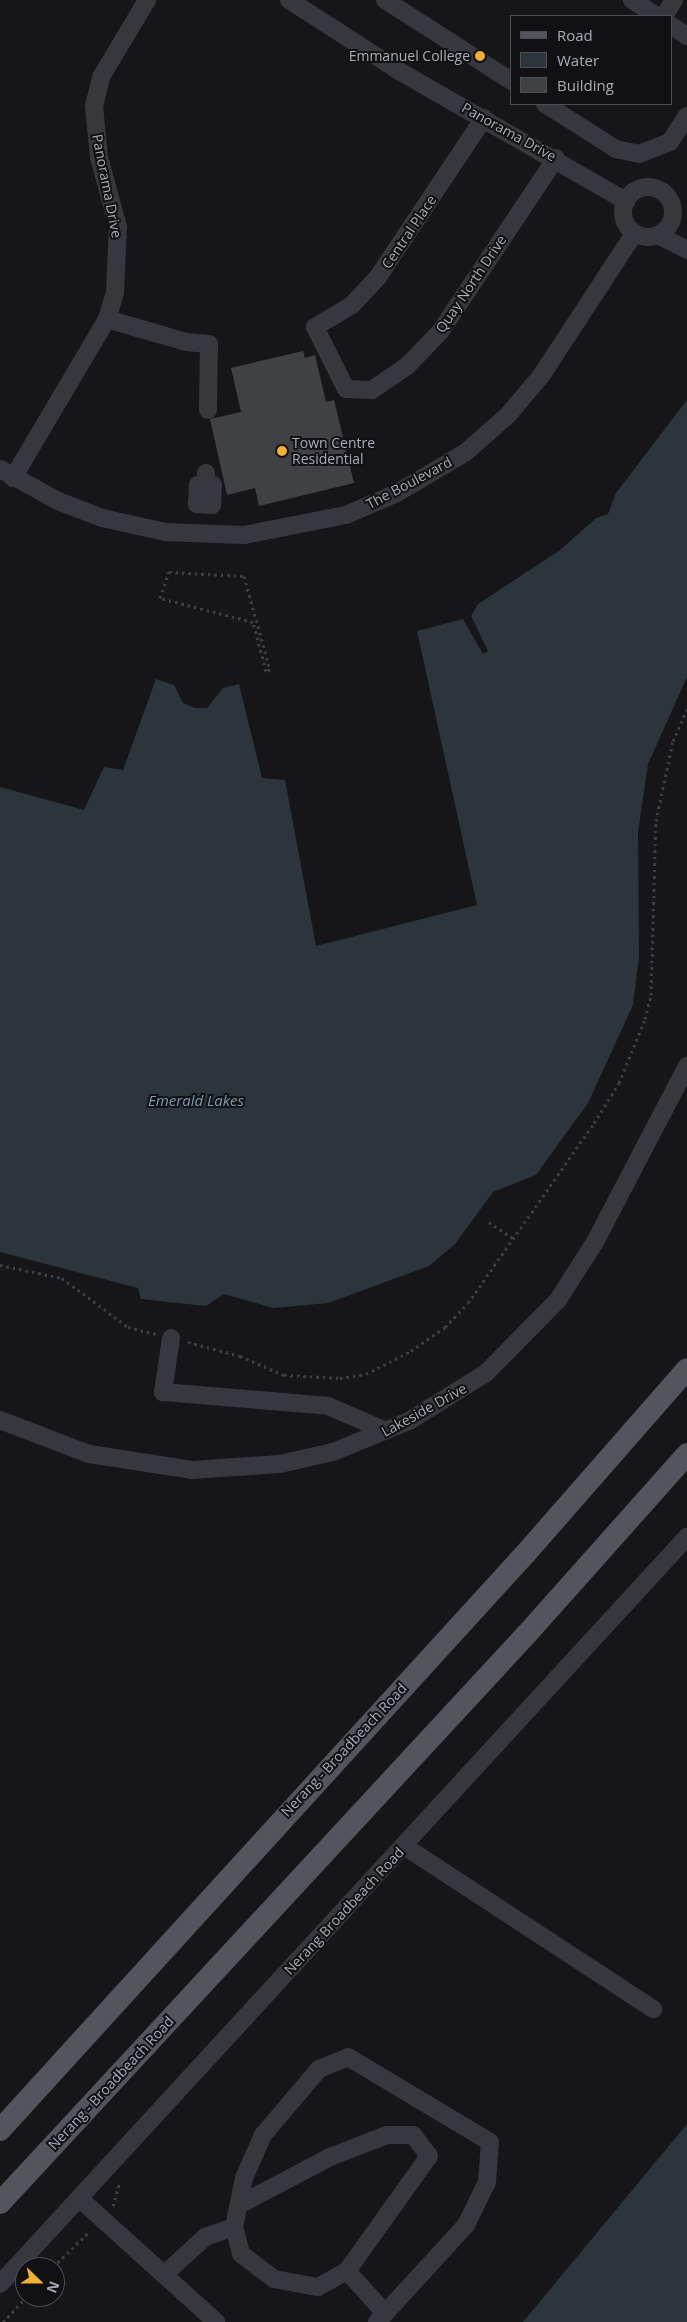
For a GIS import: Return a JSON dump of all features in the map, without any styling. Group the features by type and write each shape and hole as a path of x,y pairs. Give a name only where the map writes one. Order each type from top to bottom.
{"main road":[{"name":"Nerang - Broadbeach Road","path":"0,2130 532,1546 687,1369"},
{"name":"Nerang - Broadbeach Road","path":"0,2203 526,1635 687,1454"}],"street":[{"name":"Panorama Drive","path":"6,474 107,319 119,265 118,227 99,157 94,106 101,77 147,0"},
{"name":"Panorama Drive","path":"289,0 399,71 556,158 626,201"},
{"path":"385,0 510,80"},
{"path":"632,0 654,15"},
{"path":"665,15 674,0"},
{"path":"672,26 687,36"},
{"path":"547,105 616,149 639,154 670,142 687,116"},
{"name":"Central Place","path":"315,327 352,306 378,277 484,118"},
{"name":"Quay North Drive","path":"315,327 346,389 372,390 393,376 440,332 556,158"},
{"path":"658,235 680,216 663,193 650,187 636,191 626,201 625,222 634,234 658,235 687,250"},
{"name":"The Boulevard","path":"6,474 102,518 165,532 203,534 262,532 346,515 398,493 466,452 541,376 634,234"},
{"path":"107,319 186,342 209,344 208,410"},
{"path":"203,534 204,505 212,505 213,486 205,479"},
{"name":"Lakeside Drive","path":"0,1420 89,1454 192,1470 280,1464 334,1452 386,1431 486,1373 558,1300 595,1242 687,1066"},
{"path":"171,1338 163,1392 328,1406 386,1431"},
{"name":"Nerang Broadbeach Road","path":"0,2284 687,1538"},
{"path":"404,1846 653,2009"},
{"path":"239,2205 330,2157 387,2134 413,2135 429,2156 347,2271 318,2287 274,2279 241,2254 234,2227 244,2178 263,2135 319,2069 348,2057 490,2142 487,2182 466,2224 381,2317 347,2271"},
{"path":"79,2198 166,2273 216,2322"},
{"path":"166,2273 206,2237 234,2227"}],"path":[{"path":"168,572 178,572 244,576 270,670 266,671 253,622 160,598 168,572"},
{"path":"0,1265 62,1278 128,1327 240,1356 284,1376 320,1379 366,1374 411,1351 445,1327 514,1239 619,1083 645,1019 651,995 656,821 673,741 687,709"},
{"path":"489,1222 514,1239"},
{"path":"3,2322 17,2307"}],"water":[{"name":"Emerald Lakes","path":"687,400 687,677 648,764 638,832 639,956 633,1005 588,1103 536,1175 493,1192 455,1244 429,1266 328,1303 273,1308 224,1294 206,1306 141,1299 138,1288 0,1252 0,787 84,810 104,767 123,770 156,679 174,685 183,703 195,708 207,708 223,688 239,684 262,778 285,780 316,946 477,905 417,631 463,619 483,654 488,651 471,616 478,604 559,551 596,518 608,514 616,493"},
{"path":"687,2124 687,2322 523,2322"}],"building":[{"name":"Town Centre Residential","path":"303,351 305,358 315,355 326,402 334,400 354,483 259,506 255,488 227,495 210,419 241,412 231,368"}],"place":[{"name":"Emmanuel College","path":"480,56"},
{"name":"Town Centre Residential","path":"282,451"}]}
